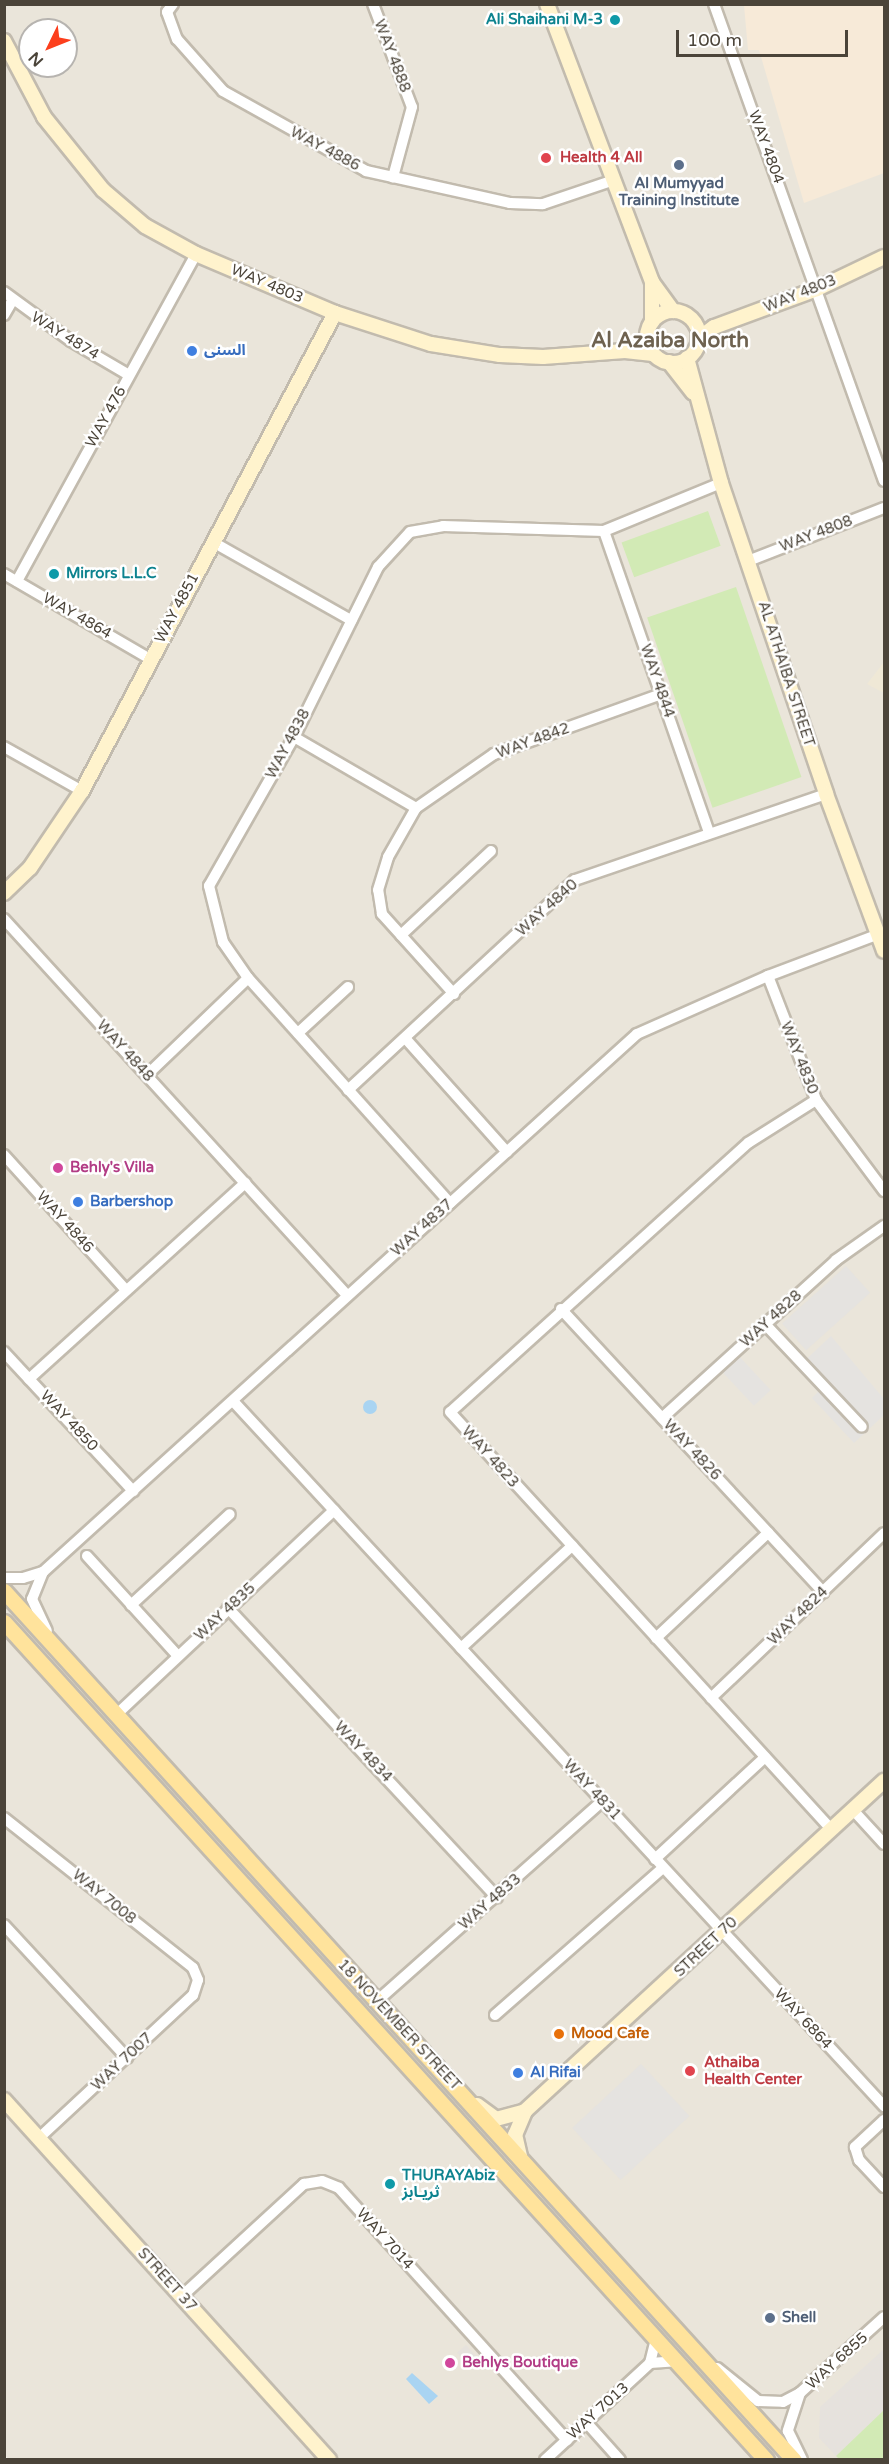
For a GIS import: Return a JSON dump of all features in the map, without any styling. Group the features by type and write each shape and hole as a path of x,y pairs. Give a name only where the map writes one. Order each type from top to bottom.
{"main road":[{"name":"18 NOVEMBER STREET","path":"4,1591 794,2460"},
{"name":"18 NOVEMBER STREET","path":"4,1622 766,2460"}],"street":[{"name":"WAY 4886","path":"174,4 167,12 177,39 222,91 366,171 510,203 543,204 610,181"},
{"name":"WAY 4888","path":"373,4 412,107 393,177"},
{"path":"547,4 610,181 652,282 673,311 686,315 695,325 698,339 687,358 669,362 653,354 647,336"},
{"name":"WAY 4804","path":"714,4 885,481"},
{"name":"WAY 4803","path":"4,41 8,58 44,117 103,190 145,226 196,254 335,313 431,344 500,355 543,357 625,351 653,354"},
{"name":"WAY 476","path":"17,581 196,254"},
{"name":"WAY 4803","path":"698,339 714,327 817,289 885,257"},
{"path":"625,351 647,336 652,322 652,282"},
{"name":"WAY 4874","path":"4,292 12,302 129,375"},
{"path":"4,315 12,302"},
{"path":"652,322 673,311"},
{"name":"WAY 4851","path":"4,893 30,868 82,791 150,658 335,313"},
{"name":"WAY 4803","path":"695,325 714,327"},
{"name":"AL ATHAIBA STREET","path":"687,358 694,394 721,483 826,794 885,951"},
{"name":"AL ATHAIBA STREET","path":"669,362 694,394"},
{"name":"WAY 4838","path":"450,1203 248,978 223,942 209,886 294,737 378,567 410,532 443,526 604,531 721,483"},
{"name":"WAY 4808","path":"748,561 885,508"},
{"name":"WAY 4844","path":"604,531 709,832"},
{"path":"213,542 351,620"},
{"name":"WAY 4864","path":"4,574 150,658"},
{"name":"WAY 4842","path":"454,994 382,914 378,890 388,857 416,808 494,754 662,694"},
{"path":"294,737 416,808"},
{"path":"4,747 82,791"},
{"name":"WAY 4840","path":"348,1090 575,880 709,832 826,794"},
{"path":"401,935 491,851"},
{"name":"WAY 4848","path":"4,919 347,1295"},
{"name":"WAY 4837","path":"44,1572 637,1034 768,976 879,934"},
{"name":"WAY 4830","path":"768,976 816,1100 885,1191"},
{"path":"147,1075 248,978"},
{"path":"298,1033 348,987"},
{"path":"405,1038 507,1152"},
{"name":"WAY 4823","path":"816,1100 748,1143 561,1309 450,1412 832,1830"},
{"name":"WAY 4846","path":"4,1155 126,1290"},
{"path":"29,1379 245,1184"},
{"name":"WAY 4828","path":"662,1418 836,1260 885,1226"},
{"name":"WAY 4826","path":"561,1309 823,1592"},
{"path":"765,1324 862,1426"},
{"name":"WAY 4850","path":"4,1352 134,1491"},
{"name":"WAY 4831","path":"233,1401 722,1932"},
{"name":"WAY 4835","path":"116,1714 334,1510"},
{"path":"131,1605 230,1514"},
{"path":"656,1638 768,1533"},
{"name":"WAY 4824","path":"711,1698 885,1533"},
{"path":"461,1648 572,1546"},
{"path":"87,1556 178,1656"},
{"path":"4,1578 23,1578 44,1572"},
{"path":"44,1572 32,1599 54,1644"},
{"name":"WAY 4834","path":"228,1608 497,1896"},
{"path":"495,2015 659,1864 765,1757"},
{"name":"STREET 70","path":"520,2156 515,2135 525,2111 885,1782"},
{"name":"WAY 4833","path":"377,2001 602,1801"},
{"path":"854,1810 885,1844"},
{"name":"WAY 7008","path":"4,1818 193,1968 198,1980"},
{"path":"4,1925 127,2058"},
{"name":"WAY 6864","path":"722,1932 885,2106"},
{"name":"WAY 7007","path":"39,2138 193,1995 198,1980"},
{"name":"STREET 70","path":"465,2097 496,2119 525,2111"},
{"name":"STREET 37","path":"4,2100 329,2460"},
{"path":"885,2120 855,2147 859,2160 885,2187"},
{"name":"WAY 7014","path":"182,2296 304,2184 322,2181 339,2188 567,2440"},
{"name":"WAY 6855","path":"696,2351 759,2401 783,2402 800,2393 885,2317"},
{"path":"656,2339 650,2363 676,2361"},
{"name":"WAY 7013","path":"545,2460 650,2363"},
{"path":"800,2393 788,2431 802,2460"},
{"path":"586,2422 620,2460"}],"shaded area":[{"path":"5,5 884,5 884,2459 9,2460 5,2455"},
{"path":"744,5 884,5 884,173 804,203 759,50 748,50"},
{"path":"884,662 884,693 867,684"},
{"path":"846,1266 870,1293 806,1350 782,1324"},
{"path":"831,1336 884,1399 884,1415 854,1443 812,1398 818,1392 797,1368"},
{"path":"738,1355 771,1390 754,1406 721,1371"},
{"path":"641,2064 689,2116 621,2180 572,2128"},
{"path":"466,2345 480,2361 471,2369 457,2353"},
{"path":"884,2349 884,2410 836,2456 819,2438 820,2407"}],"green space":[{"path":"708,511 721,546 634,577 622,542"},
{"path":"736,587 801,777 713,808 647,618"},
{"path":"884,2410 884,2459 839,2459 836,2456"}],"water":[{"path":"367,1400 373,1400 377,1407 373,1414 367,1414 363,1410 363,1404"},
{"path":"412,2373 438,2396 429,2404 406,2379"}],"place":[{"name":"Ali Shaihani M-3","path":"615,20"},
{"name":"Health 4 All","path":"546,158"},
{"name":"Al Mumyyad Training Institute","path":"679,165"},
{"name":"السنى","path":"192,351"},
{"name":"Mirrors L.L.C","path":"54,574"},
{"name":"Behly's Villa","path":"58,1168"},
{"name":"Barbershop","path":"78,1202"},
{"name":"Mood Cafe","path":"559,2034"},
{"name":"Athaiba Health Center","path":"690,2071"},
{"name":"Al Rifai","path":"518,2073"},
{"name":"THURAYAbiz ثريـابز","path":"390,2184"},
{"name":"Shell","path":"770,2318"},
{"name":"Behlys Boutique","path":"450,2363"}],"district":[{"name":"Al Azaiba North","path":"670,341"}]}
